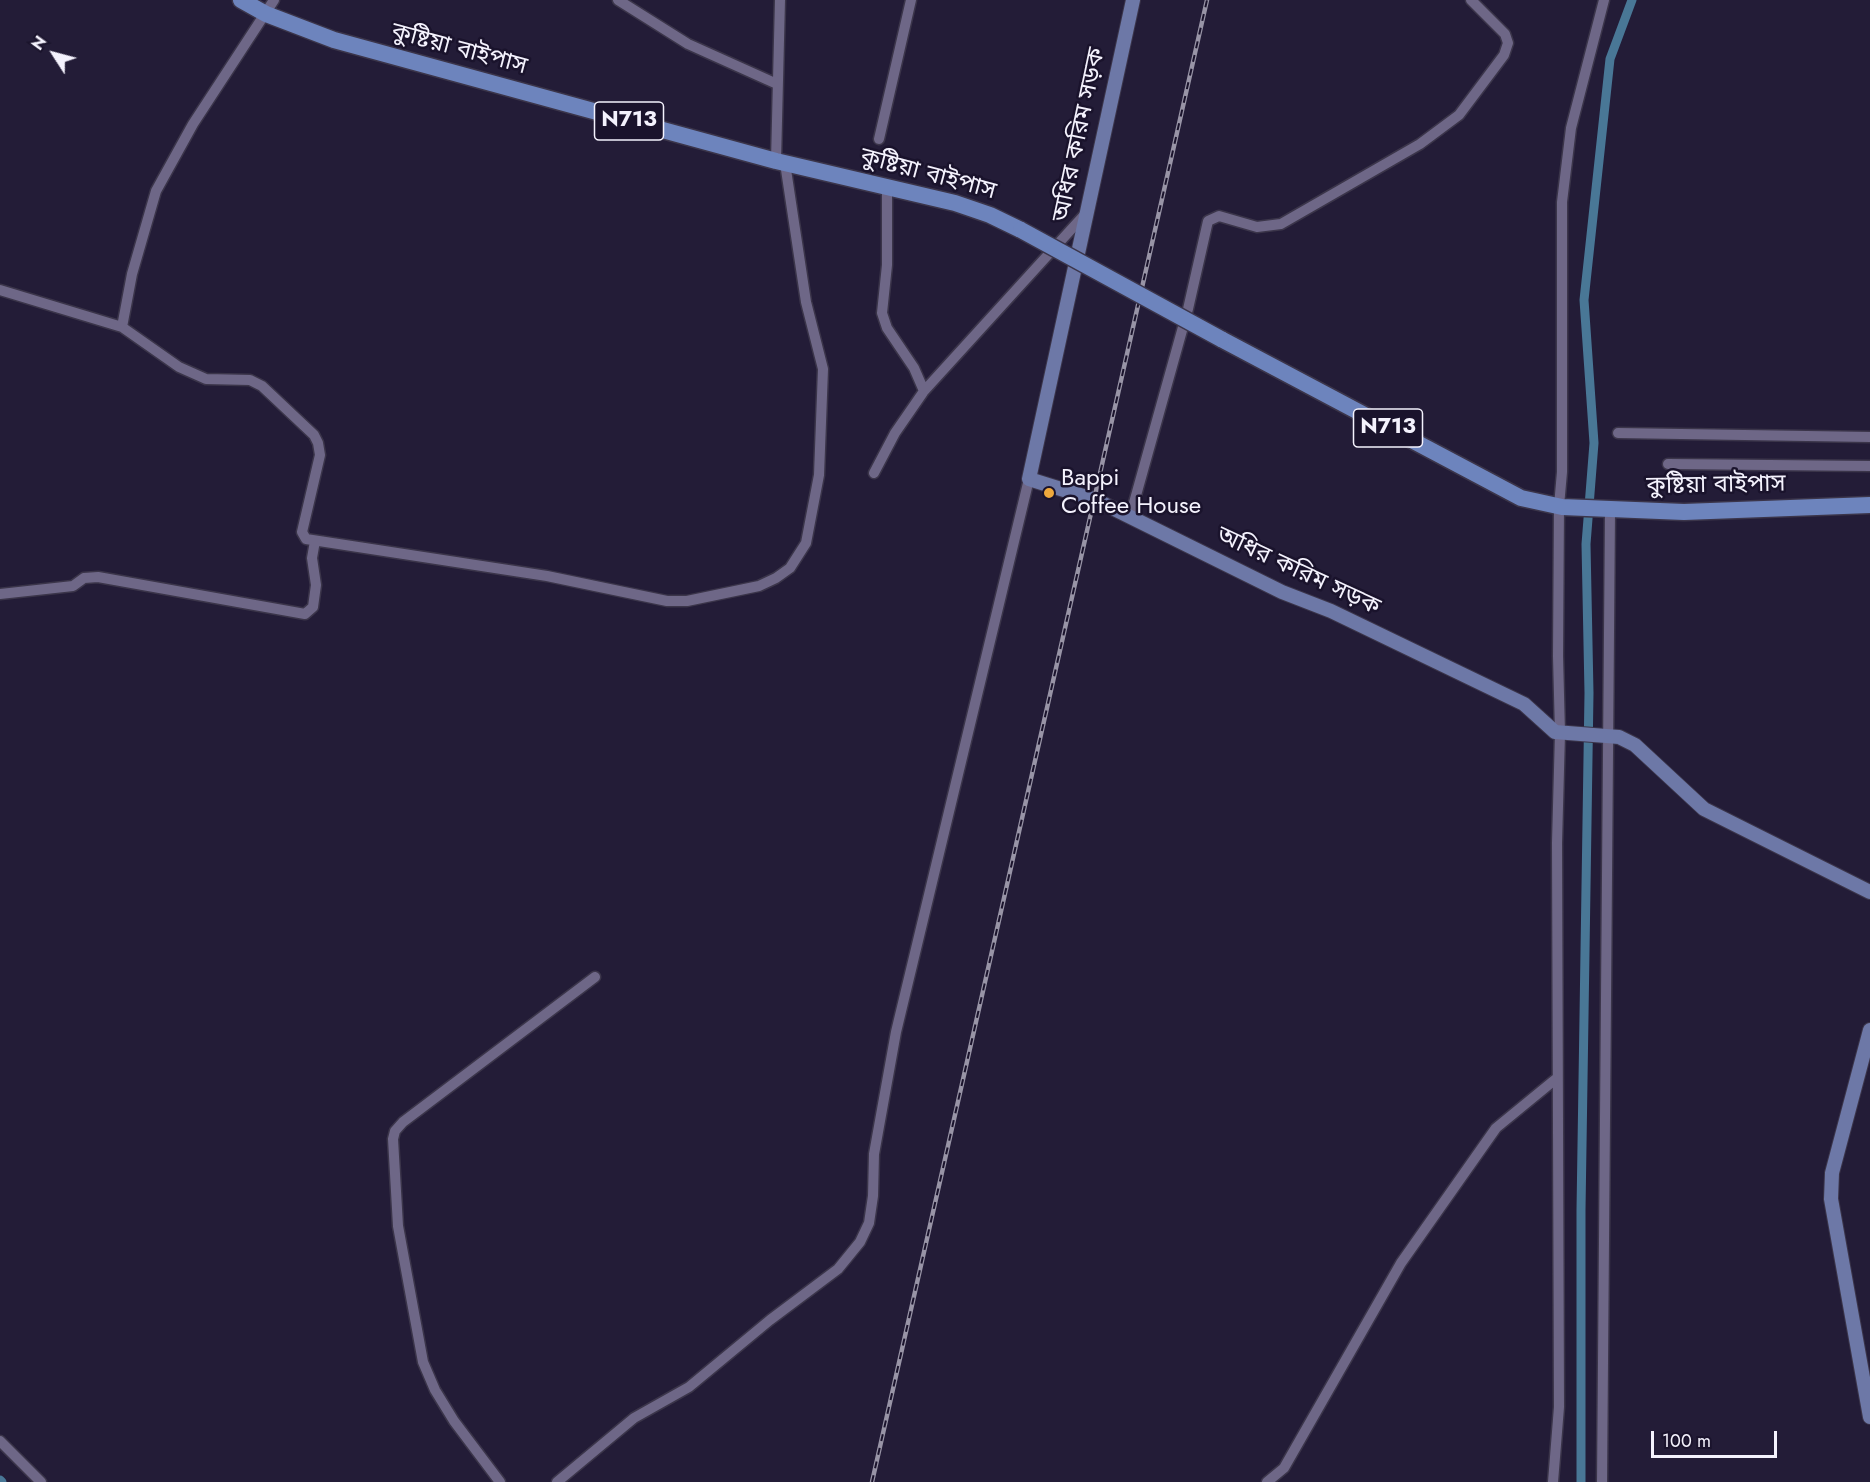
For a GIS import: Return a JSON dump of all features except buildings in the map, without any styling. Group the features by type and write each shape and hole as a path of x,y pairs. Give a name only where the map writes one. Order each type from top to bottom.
{"highway":[{"name":"কুষ্টিয়া বাইপাস","path":"241,0 270,7 334,40 780,162 955,204 990,215 1521,498 1560,507 1609,511 1684,512 1870,505"}],"main road":[{"name":"অধির করিম সড়ক","path":"1132,0 1029,479 1096,500 1282,592 1330,611 1524,704 1555,732 1563,733"},
{"path":"1563,733 1609,736 1635,745 1704,809 1870,892"},
{"path":"1870,1030 1832,1173 1831,1199 1870,1417"}],"street":[{"path":"618,0 688,44 777,84"},
{"path":"0,290 122,327 192,373 206,379 250,380 262,386 314,435 320,455 302,532 306,539 547,576 667,601 687,601 759,586 790,568 806,543 819,475 824,395 823,369 806,302 780,162 777,84 780,0"},
{"path":"879,139 911,0"},
{"path":"1130,517 1188,309 1208,221 1219,216 1257,227 1281,224 1420,144 1459,115 1504,55 1508,43 1505,34 1471,0"},
{"path":"1553,1482 1559,1407 1557,823 1563,733 1560,507 1562,202 1571,128 1604,0"},
{"path":"122,327 132,274 156,191 193,124 270,7"},
{"path":"887,187 887,265 882,313 887,328 914,368 924,391"},
{"path":"874,473 895,434 924,391 1087,212"},
{"path":"1618,433 1870,437"},
{"path":"1668,464 1870,466"},
{"path":"557,1482 634,1418 689,1387 770,1320 837,1269 860,1242 868,1222 873,1196 874,1154 896,1032 1029,479"},
{"path":"1602,1482 1609,511"},
{"path":"0,594 73,586 84,578 98,577 305,614 313,607 316,585 312,558 315,541"},
{"path":"500,1482 454,1421 435,1390 423,1362 398,1226 393,1139 395,1131 403,1122 595,977"},
{"path":"1267,1482 1284,1468 1401,1263 1496,1128 1557,1078"},
{"path":"0,1442 41,1482"}],"waterway":[{"path":"1581,1482 1581,1210 1589,693 1586,544 1594,443 1584,300 1610,59 1632,0"}],"railway":[{"path":"872,1482 1207,0"}],"place":[{"name":"Bappi Coffee House","path":"1049,493"}]}
